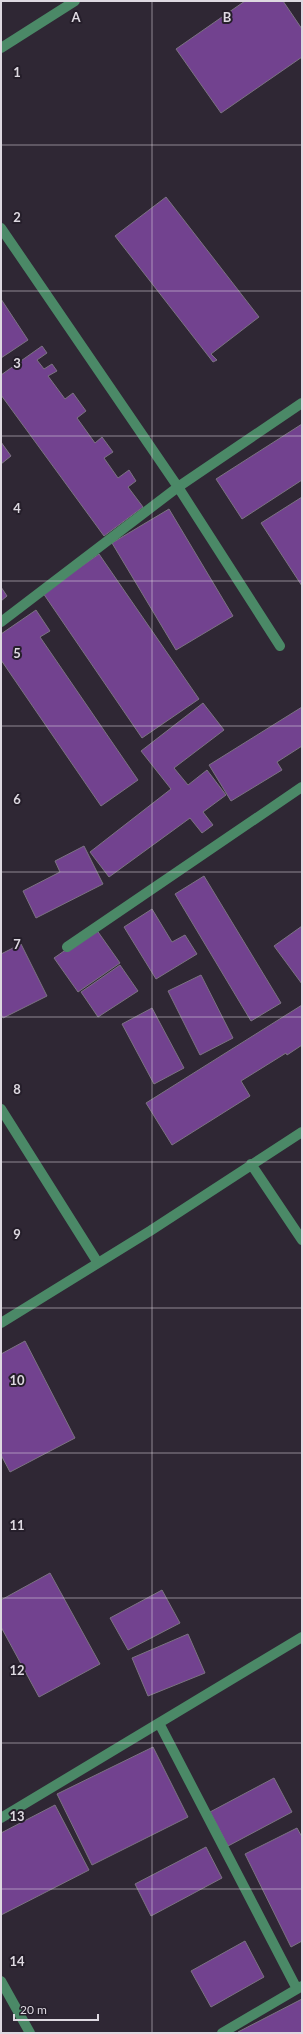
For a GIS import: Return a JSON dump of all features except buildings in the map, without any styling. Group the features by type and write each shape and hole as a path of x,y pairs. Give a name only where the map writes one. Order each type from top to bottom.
{"street":[{"path":"1,48 75,1"},
{"path":"1,228 178,487 280,646"},
{"path":"1,622 178,487 302,403"},
{"path":"67,947 302,787"},
{"path":"1,1109 98,1263"},
{"path":"2,1319 98,1263 302,1132"},
{"path":"251,1164 302,1240"},
{"path":"1,1818 302,1637"},
{"path":"159,1723 299,1988 222,2033"},
{"path":"1,1981 30,2033"}]}
